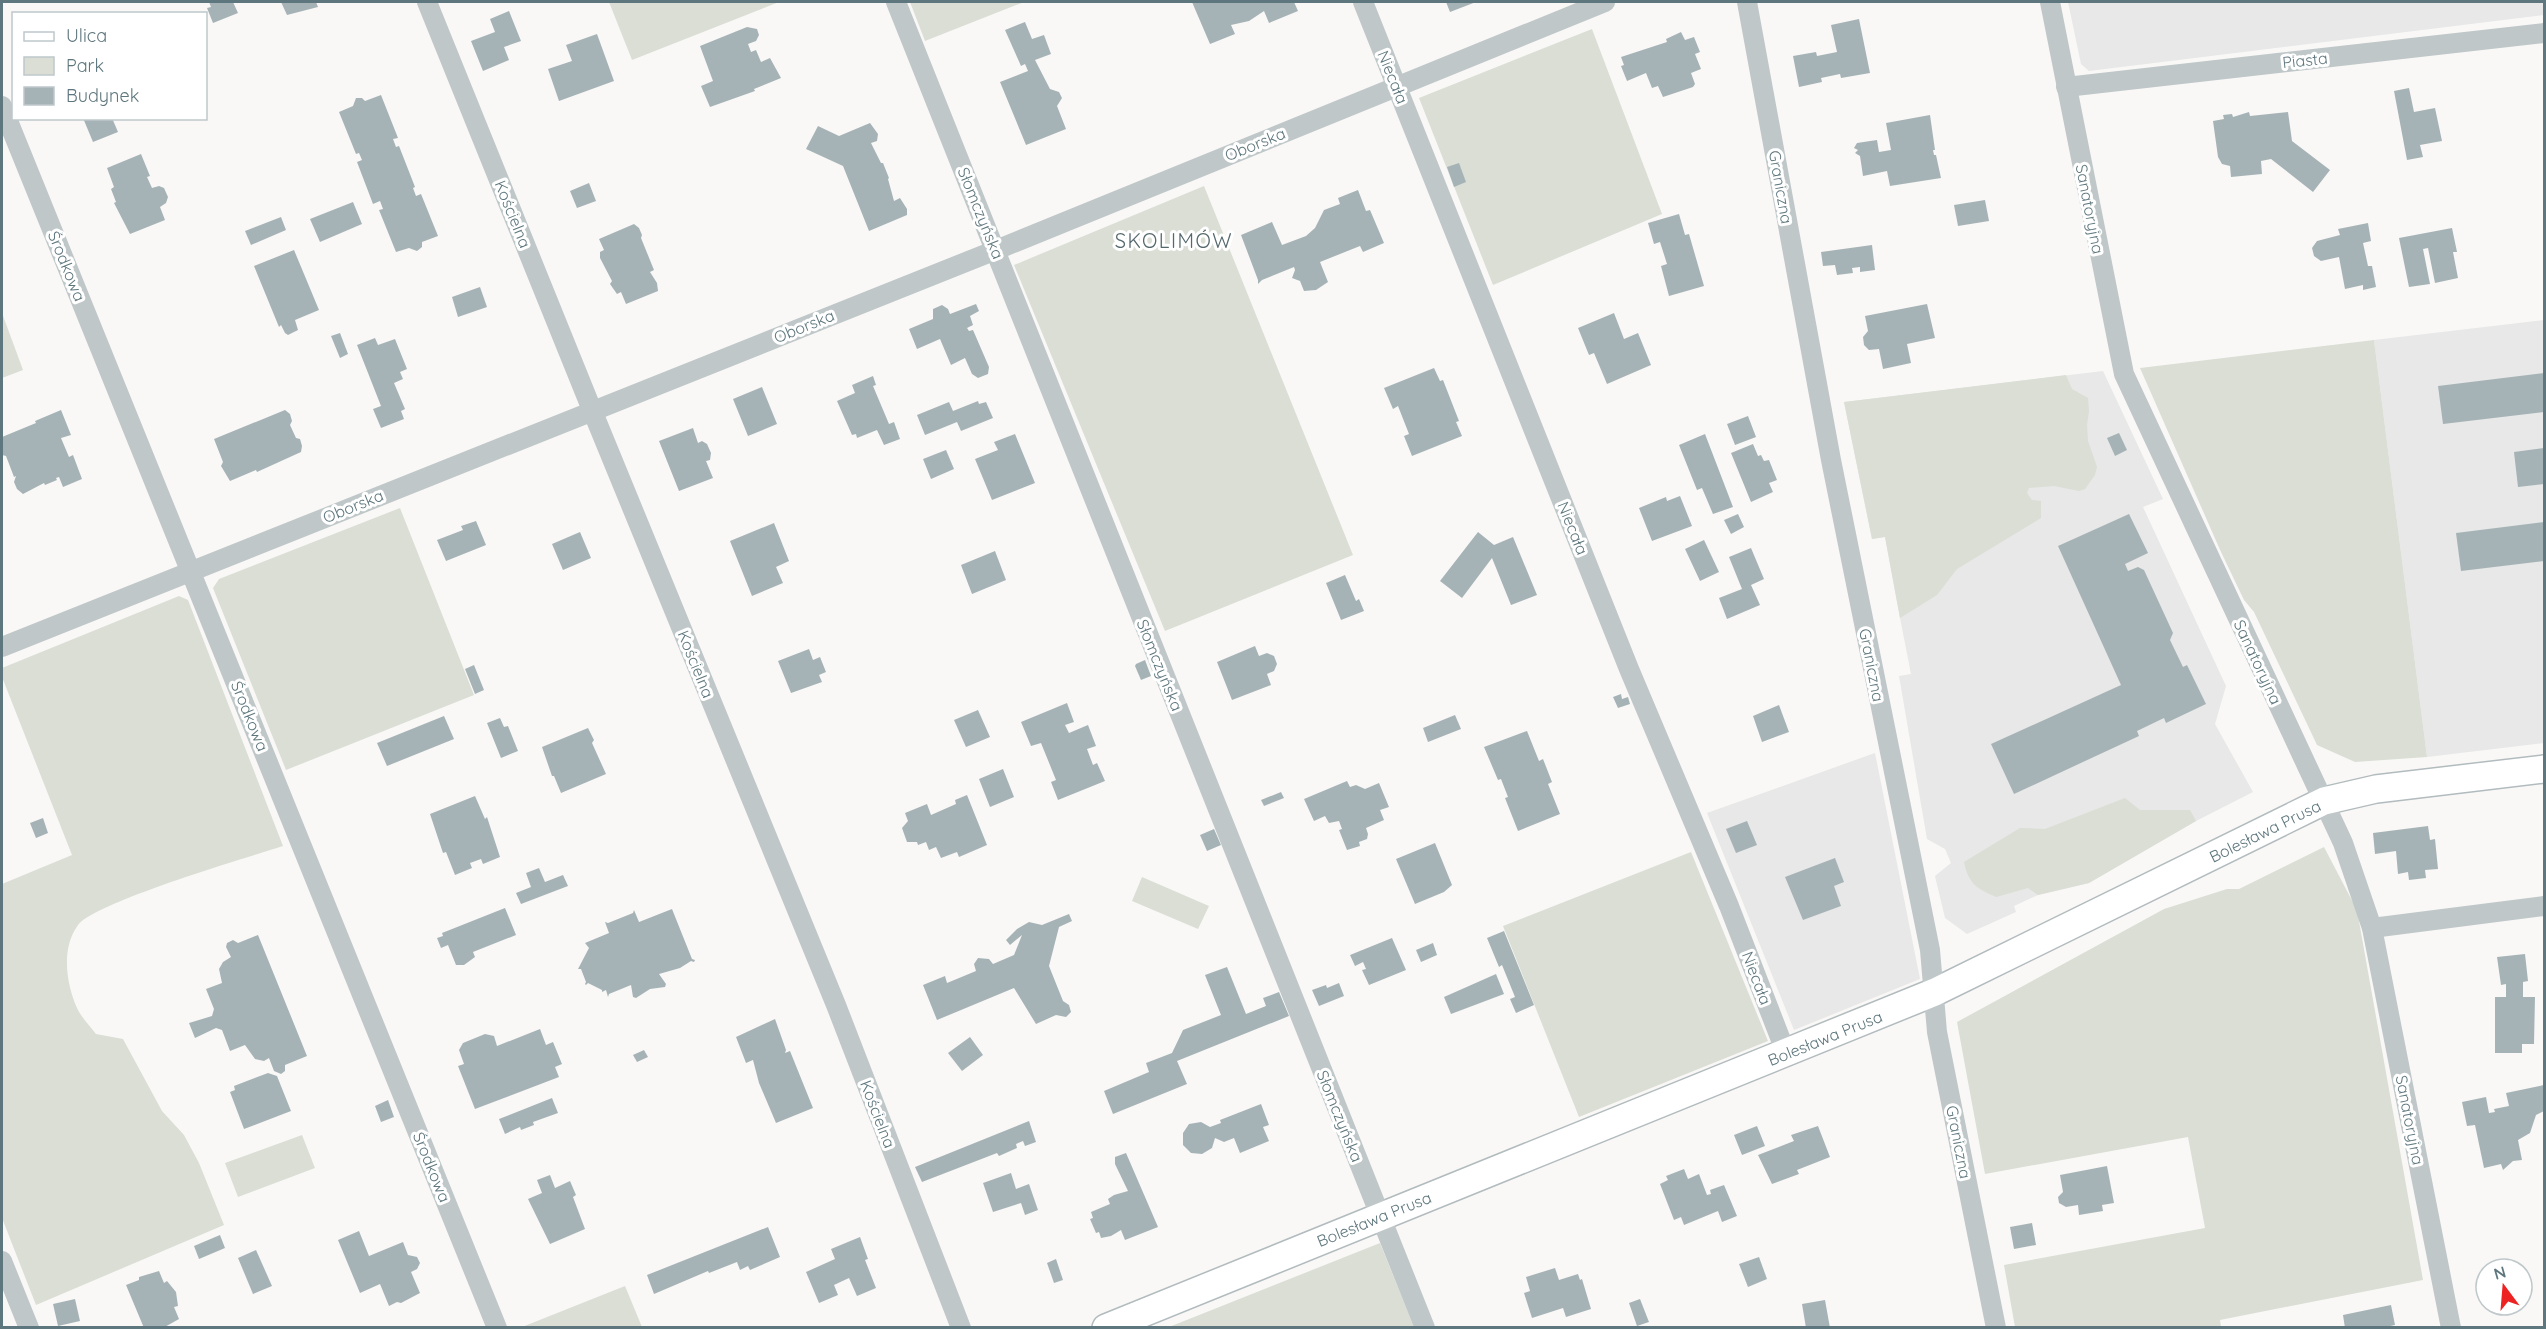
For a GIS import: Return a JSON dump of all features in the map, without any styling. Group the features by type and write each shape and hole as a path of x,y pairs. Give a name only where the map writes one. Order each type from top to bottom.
{"street":[{"name":"Kościelna","path":"427,2 836,1005 961,1328"},
{"name":"Słomczyńska","path":"896,2 1425,1328"},
{"name":"Niecała","path":"1363,2 1624,658 1729,906 1786,1053"},
{"name":"Oborska","path":"2,647 996,250 1605,2"},
{"name":"Graniczna","path":"1746,2 1831,460 1930,950 1937,1032 1996,1328"},
{"name":"Sanatoryjna","path":"2050,2 2124,374 2343,843 2372,928 2451,1328"},
{"name":"Piasta","path":"2066,87 2544,33"},
{"name":"Środkowa","path":"2,106 497,1328"},
{"name":"Bolesława Prusa","path":"1106,1328 1935,992 2324,801 2376,789 2544,769"},
{"path":"2372,928 2544,906"},
{"path":"2,1261 29,1328"}],"shaded area":[{"path":"2068,2 2544,2 2544,15 2089,71 2081,64"},
{"path":"2544,320 2544,743 2427,757 2374,340"},
{"path":"2103,371 2163,499 2143,507 2226,686 2215,724 2253,792 2196,821 2089,883 2038,895 2014,906 2016,912 1967,934 1945,918 1935,876 1951,863 1945,849 1927,839 1899,676 1911,674 1885,537 1872,539 1844,402"},
{"path":"1875,753 1920,979 1794,1030 1707,813"}],"green space":[{"path":"609,2 779,2 632,60"},
{"path":"910,2 1024,2 925,41"},
{"path":"1592,29 1662,214 1493,285 1419,98"},
{"path":"1204,186 1353,555 1165,631 1014,265"},
{"path":"2,313 23,370 2,378"},
{"path":"2374,340 2427,757 2355,762 2317,745 2254,612 2244,600 2221,552 2140,368"},
{"path":"2066,375 2072,389 2088,398 2088,441 2097,467 2095,475 2085,489 2079,491 2054,486 2029,488 2027,493 2032,500 2041,501 2041,518 1957,569 1937,595 1900,618 1885,537 1872,539 1844,402"},
{"path":"400,508 474,695 286,770 213,588 219,579"},
{"path":"179,596 188,600 283,846 141,893 90,915 78,925 73,934 69,944 67,966 73,998 83,1018 96,1034 123,1039 162,1111 184,1135 199,1163 224,1225 36,1305 2,1218 2,884 72,855 2,677 2,668"},
{"path":"2125,798 2140,810 2190,810 2196,821 2089,883 2038,895 2028,888 1996,897 1978,888 1968,875 1964,862 2020,828 2045,829"},
{"path":"2324,847 2357,910 2423,1280 2220,1320 2221,1327 2015,1327 2004,1265 2205,1228 2188,1137 1985,1174 1957,1022 2164,909 2227,889 2239,889"},
{"path":"1691,852 1768,1041 1579,1117 1503,926"},
{"path":"1142,877 1209,906 1198,929 1132,901"},
{"path":"302,1135 315,1168 238,1197 225,1163"},
{"path":"1380,1243 1414,1327 1169,1327"},
{"path":"625,1286 642,1327 522,1327"}],"building":[{"path":"209,2 233,2 238,13 213,23 207,8 211,7"},
{"path":"281,2 316,2 318,7 287,15"},
{"path":"1192,2 1294,2 1298,11 1269,23 1264,11 1249,21 1231,25 1235,34 1210,44"},
{"path":"1446,2 1476,2 1450,12"},
{"path":"509,11 521,41 504,47 509,60 483,71 471,41 495,32 490,19"},
{"path":"1859,19 1870,73 1841,78 1840,74 1821,78 1822,82 1799,87 1793,56 1816,52 1817,56 1837,52 1831,25"},
{"path":"1025,22 1032,39 1044,35 1051,54 1035,60 1050,89 1059,92 1062,98 1057,106 1066,129 1026,145 1000,82 1028,71 1025,64 1021,66 1005,30"},
{"path":"747,27 757,29 759,35 756,41 748,44 751,52 756,50 761,62 770,58 781,78 754,89 755,91 710,107 701,86 713,81 700,46"},
{"path":"1681,32 1685,40 1694,37 1700,52 1695,54 1701,69 1691,73 1695,84 1693,87 1663,97 1658,86 1652,88 1646,73 1627,81 1621,66 1624,65 1621,57 1667,42 1666,39"},
{"path":"597,34 614,81 559,101 548,69 572,61 566,45"},
{"path":"2409,88 2414,112 2435,108 2442,141 2420,145 2423,157 2407,160 2394,91"},
{"path":"381,95 398,138 393,139 396,147 399,146 415,187 413,188 416,196 421,194 438,236 422,242 422,247 417,251 409,248 396,252 379,210 383,209 380,201 373,204 357,162 362,160 359,153 356,154 339,112 353,106 356,98 362,98 365,101"},
{"path":"2249,112 2250,116 2288,112 2292,141 2330,170 2313,192 2271,159 2261,161 2262,174 2231,177 2230,166 2222,164 2218,157 2213,121 2224,119 2223,115 2232,114 2233,117"},
{"path":"1930,115 1935,150 1933,150 1941,178 1890,186 1887,171 1863,176 1860,156 1855,153 1858,150 1854,148 1857,143 1877,140 1879,152 1891,150 1886,123"},
{"path":"84,120 113,120 118,132 93,142"},
{"path":"870,123 878,134 877,141 871,143 889,178 894,201 900,198 907,209 907,215 869,231 843,166 806,149 818,126 839,136"},
{"path":"141,154 152,188 159,186 164,188 168,197 166,203 160,207 165,220 130,234 114,203 116,202 111,189 114,187 107,168"},
{"path":"1459,163 1466,182 1454,187 1447,167"},
{"path":"589,183 596,201 577,208 570,191"},
{"path":"1358,190 1366,211 1370,210 1384,243 1363,252 1360,246 1320,262 1328,282 1316,290 1304,291 1300,281 1292,278 1294,267 1262,280 1258,284 1241,235 1272,222 1282,245 1306,236 1315,228 1324,210 1340,204 1338,198"},
{"path":"1985,200 1989,221 1958,226 1954,205"},
{"path":"353,202 362,224 320,242 310,219"},
{"path":"1679,214 1685,235 1689,234 1704,286 1669,296 1661,266 1667,264 1660,242 1654,244 1648,223"},
{"path":"281,217 286,230 251,245 245,231"},
{"path":"2368,223 2371,241 2363,243 2368,266 2372,266 2376,287 2363,290 2363,285 2345,289 2339,257 2321,261 2314,256 2312,248 2317,241 2340,235 2338,229"},
{"path":"634,224 642,235 641,238 654,270 650,272 657,283 658,291 626,304 621,292 617,294 610,284 612,281 600,258 600,252 604,250 599,239"},
{"path":"2452,228 2457,252 2453,252 2458,278 2435,283 2428,248 2423,249 2430,284 2409,287 2399,238"},
{"path":"1872,245 1875,270 1860,272 1860,267 1852,268 1853,273 1837,275 1835,265 1823,266 1821,252"},
{"path":"294,250 319,310 295,320 298,330 288,335 281,325 279,327 254,266"},
{"path":"480,287 487,307 458,317 452,297"},
{"path":"976,304 979,311 970,316 973,325 967,328 969,331 973,330 989,367 988,374 978,378 972,374 965,358 951,365 940,339 917,349 909,329 933,319 933,309 942,305 948,309 950,314"},
{"path":"1927,304 1935,338 1907,344 1911,363 1883,369 1879,349 1869,350 1864,345 1863,337 1868,331 1865,316"},
{"path":"1614,313 1624,339 1638,333 1651,365 1607,384 1594,353 1589,355 1578,328"},
{"path":"340,333 348,354 340,358 331,336"},
{"path":"375,338 378,345 395,339 407,369 400,372 403,379 394,383 405,409 401,411 404,419 381,428 373,409 381,406 357,345"},
{"path":"1434,368 1440,381 1443,380 1459,421 1456,422 1462,436 1412,456 1404,436 1409,434 1398,406 1393,409 1384,388"},
{"path":"2544,373 2544,412 2443,424 2438,386"},
{"path":"873,376 876,385 873,386 889,424 894,422 900,439 884,445 877,430 857,438 856,434 852,435 837,401 855,393 852,385"},
{"path":"762,387 777,424 748,436 733,399"},
{"path":"978,401 979,404 986,402 993,418 961,431 957,422 925,435 917,415 949,402 953,411"},
{"path":"61,410 71,435 61,438 69,457 73,455 82,479 63,487 59,477 56,478 57,480 45,485 44,483 23,494 17,489 14,482 16,476 14,477 6,456 2,455 2,437"},
{"path":"285,410 290,414 292,421 290,425 296,438 300,439 301,452 257,472 256,470 230,481 221,466 223,462 214,439"},
{"path":"1748,416 1756,437 1735,445 1727,424"},
{"path":"693,428 698,443 702,441 707,444 711,453 710,460 706,461 713,478 679,491 659,441"},
{"path":"2119,433 2127,450 2115,456 2107,438"},
{"path":"1015,434 1035,483 992,500 975,459 998,450 994,442"},
{"path":"1705,434 1733,507 1713,514 1702,488 1697,490 1679,445"},
{"path":"1753,444 1758,456 1761,455 1764,461 1769,460 1777,480 1769,483 1773,492 1751,502 1731,453"},
{"path":"2544,448 2544,484 2518,487 2514,452"},
{"path":"946,450 954,469 931,479 923,459"},
{"path":"1680,496 1692,526 1652,541 1639,508 1666,497 1667,501"},
{"path":"1738,514 1744,527 1731,534 1724,520"},
{"path":"2129,514 2148,553 2125,564 2128,571 2138,567 2144,570 2173,633 2170,640 2183,667 2187,665 2206,704 2166,723 2164,718 2137,731 2139,736 2014,794 1991,744 2121,685 2058,546"},
{"path":"476,521 486,545 446,561 437,540 463,530 461,526"},
{"path":"2544,522 2544,561 2461,571 2456,533"},
{"path":"774,523 789,561 776,567 783,583 752,596 730,541"},
{"path":"580,532 591,558 563,570 552,544"},
{"path":"1478,532 1494,545 1513,537 1537,595 1511,605 1492,558 1462,598 1440,581"},
{"path":"1704,540 1719,572 1700,581 1685,549"},
{"path":"1751,548 1764,579 1751,585 1760,605 1727,619 1719,598 1742,589 1729,557"},
{"path":"995,551 1006,580 972,594 961,565"},
{"path":"1345,575 1356,601 1359,599 1364,611 1341,620 1326,583"},
{"path":"1255,646 1259,656 1267,653 1274,656 1277,664 1274,671 1267,674 1271,685 1232,700 1217,662"},
{"path":"809,649 813,660 820,657 826,672 819,675 822,682 791,693 778,661"},
{"path":"1145,660 1151,676 1141,680 1135,666"},
{"path":"474,665 484,690 475,694 465,669"},
{"path":"1621,694 1622,699 1628,697 1630,704 1618,708 1613,697"},
{"path":"1067,703 1074,722 1065,725 1069,733 1088,725 1096,746 1087,749 1093,765 1097,763 1105,781 1058,800 1051,782 1056,780 1041,743 1031,746 1021,722"},
{"path":"1779,705 1789,732 1762,742 1753,716"},
{"path":"978,710 990,737 966,747 954,720"},
{"path":"1455,715 1461,729 1428,742 1423,728"},
{"path":"444,716 454,739 387,766 377,743"},
{"path":"500,718 504,727 508,726 518,751 501,758 487,723"},
{"path":"588,728 606,774 561,793 552,776 542,747"},
{"path":"1527,731 1539,761 1543,759 1552,782 1548,784 1560,814 1518,831 1505,798 1508,797 1501,779 1498,780 1484,747"},
{"path":"1003,769 1014,797 990,807 979,779"},
{"path":"1347,781 1350,787 1356,785 1365,789 1379,783 1389,807 1380,810 1384,820 1366,828 1367,839 1359,842 1360,846 1347,850 1339,830 1342,829 1339,821 1329,823 1325,816 1314,821 1304,799"},
{"path":"1281,792 1284,798 1264,806 1261,800"},
{"path":"967,795 987,845 959,857 957,852 941,858 936,847 929,850 926,842 918,845 917,842 907,842 902,828 908,821 905,813 927,804 931,815 956,804 955,800"},
{"path":"475,796 485,819 487,817 500,857 483,864 481,859 470,863 472,868 455,875 446,852 443,853 430,814"},
{"path":"43,818 48,833 36,838 30,823"},
{"path":"1747,821 1757,845 1736,853 1726,829"},
{"path":"2428,826 2430,840 2435,839 2438,869 2425,870 2426,878 2409,880 2408,872 2398,874 2396,851 2375,854 2373,833"},
{"path":"1214,829 1221,845 1207,851 1200,835"},
{"path":"1435,843 1452,885 1444,892 1415,904 1396,859"},
{"path":"1835,858 1844,882 1834,886 1841,906 1803,920 1785,877"},
{"path":"539,868 545,882 563,875 568,886 521,904 516,893 531,887 526,873"},
{"path":"505,908 516,935 473,952 475,957 464,965 456,965 448,945 441,948 437,938 443,936 442,933"},
{"path":"672,909 692,959 695,960 680,968 659,974 666,984 665,987 650,989 636,998 633,997 631,985 609,994 608,997 606,990 602,992 588,983 585,984 581,969 578,969 589,948 585,943 609,933 605,922 608,923 633,913 634,910 639,922"},
{"path":"1069,914 1072,921 1059,927 1049,966 1063,1001 1069,1005 1071,1012 1066,1017 1056,1015 1036,1024 1014,988 937,1020 923,985 945,976 947,983 976,971 974,964 978,958 989,959 993,964 1014,955 1022,935 1010,945 1006,940 1017,929 1029,922 1042,925"},
{"path":"1504,931 1534,1005 1516,1013 1510,999 1515,997 1502,965 1499,967 1487,938"},
{"path":"258,935 307,1056 285,1065 285,1071 281,1074 274,1071 269,1058 264,1061 255,1059 245,1045 230,1051 222,1030 216,1028 195,1038 189,1023 212,1016 214,1009 206,989 222,983 219,969 223,962 231,957 226,947 227,943 233,940 238,943"},
{"path":"1392,938 1406,970 1369,985 1362,970 1366,969 1363,962 1355,966 1350,955"},
{"path":"1433,943 1437,955 1421,962 1416,950"},
{"path":"2525,954 2528,981 2523,982 2523,997 2535,997 2534,1044 2522,1044 2522,1053 2495,1053 2495,997 2506,997 2506,984 2501,985 2497,957"},
{"path":"1227,967 1246,1014 1266,1006 1263,998 1279,992 1289,1016 1177,1061 1187,1084 1113,1114 1104,1091 1149,1072 1146,1063 1172,1053 1183,1030 1221,1015 1205,975"},
{"path":"1496,974 1504,994 1451,1014 1444,997"},
{"path":"1339,983 1344,996 1319,1006 1312,990 1326,985 1327,988"},
{"path":"775,1019 786,1050 785,1053 790,1051 813,1108 776,1123 759,1083 753,1060 746,1063 736,1037"},
{"path":"540,1029 546,1045 553,1042 562,1064 555,1067 559,1077 475,1109 458,1066 464,1064 459,1050 463,1043 485,1034 494,1036 497,1046"},
{"path":"970,1037 983,1055 962,1071 948,1053"},
{"path":"644,1050 648,1057 637,1062 633,1055"},
{"path":"268,1073 277,1076 291,1111 244,1129 230,1092 235,1090 234,1086"},
{"path":"2544,1085 2544,1111 2536,1115 2530,1133 2518,1140 2522,1160 2513,1161 2503,1170 2501,1164 2484,1168 2475,1125 2467,1126 2462,1102 2486,1097 2489,1113 2495,1112 2494,1109 2509,1106 2506,1093"},
{"path":"552,1098 558,1113 533,1122 534,1125 521,1130 520,1127 505,1134 499,1119"},
{"path":"388,1100 394,1117 381,1122 375,1106"},
{"path":"1261,1104 1269,1125 1263,1127 1269,1141 1240,1153 1234,1138 1224,1142 1215,1138 1212,1148 1202,1154 1191,1153 1183,1145 1183,1133 1189,1124 1201,1122 1210,1127 1221,1123 1220,1120"},
{"path":"1029,1121 1036,1142 1025,1146 1023,1141 1016,1144 1017,1148 999,1156 997,1153 922,1182 915,1167"},
{"path":"1757,1126 1765,1146 1742,1155 1734,1135"},
{"path":"1818,1126 1830,1157 1797,1170 1799,1174 1772,1184 1758,1155 1794,1141 1791,1135"},
{"path":"1126,1153 1158,1227 1125,1240 1121,1230 1111,1236 1101,1238 1099,1232 1096,1233 1090,1219 1093,1218 1091,1212 1110,1204 1108,1199 1114,1195 1128,1191 1115,1164 1115,1157"},
{"path":"2107,1166 2114,1203 2102,1205 2103,1211 2079,1215 2078,1205 2066,1207 2059,1203 2058,1197 2063,1192 2060,1175"},
{"path":"1684,1169 1688,1179 1699,1174 1707,1195 1711,1194 1710,1190 1724,1185 1737,1216 1722,1222 1718,1211 1684,1225 1681,1217 1674,1220 1660,1184 1668,1180 1666,1176"},
{"path":"1011,1173 1016,1189 1029,1184 1038,1210 1025,1215 1021,1203 993,1212 983,1183"},
{"path":"550,1175 555,1188 570,1181 576,1195 573,1197 585,1229 550,1244 528,1199 542,1193 537,1180"},
{"path":"2032,1223 2036,1245 2014,1249 2010,1227"},
{"path":"768,1227 780,1257 750,1270 748,1266 740,1270 737,1262 709,1273 708,1271 654,1294 647,1275"},
{"path":"359,1231 369,1256 403,1242 408,1255 417,1257 420,1263 417,1269 411,1272 420,1293 401,1303 397,1302 389,1306 380,1284 360,1293 338,1240"},
{"path":"220,1235 225,1248 199,1259 194,1246"},
{"path":"860,1237 868,1259 865,1260 876,1288 857,1296 849,1278 834,1285 838,1295 819,1303 806,1272 835,1259 831,1249"},
{"path":"256,1250 272,1286 253,1294 238,1258"},
{"path":"1759,1257 1767,1279 1748,1287 1739,1264"},
{"path":"1056,1259 1063,1280 1054,1283 1047,1263"},
{"path":"1555,1268 1559,1280 1578,1274 1580,1280 1582,1279 1591,1309 1566,1317 1563,1308 1532,1318 1524,1293 1530,1291 1526,1277"},
{"path":"159,1271 164,1283 167,1281 176,1292 178,1306 174,1307 179,1319 163,1328 144,1328 126,1285 139,1280 139,1277"},
{"path":"75,1299 80,1321 58,1326 53,1304"},
{"path":"1640,1299 1649,1322 1637,1326 1629,1303"},
{"path":"1825,1300 1830,1328 1806,1328 1802,1304"},
{"path":"2391,1305 2395,1325 2381,1328 2345,1328 2343,1315"}],"district":[{"name":"SKOLIMÓW","path":"1174,241"}]}
